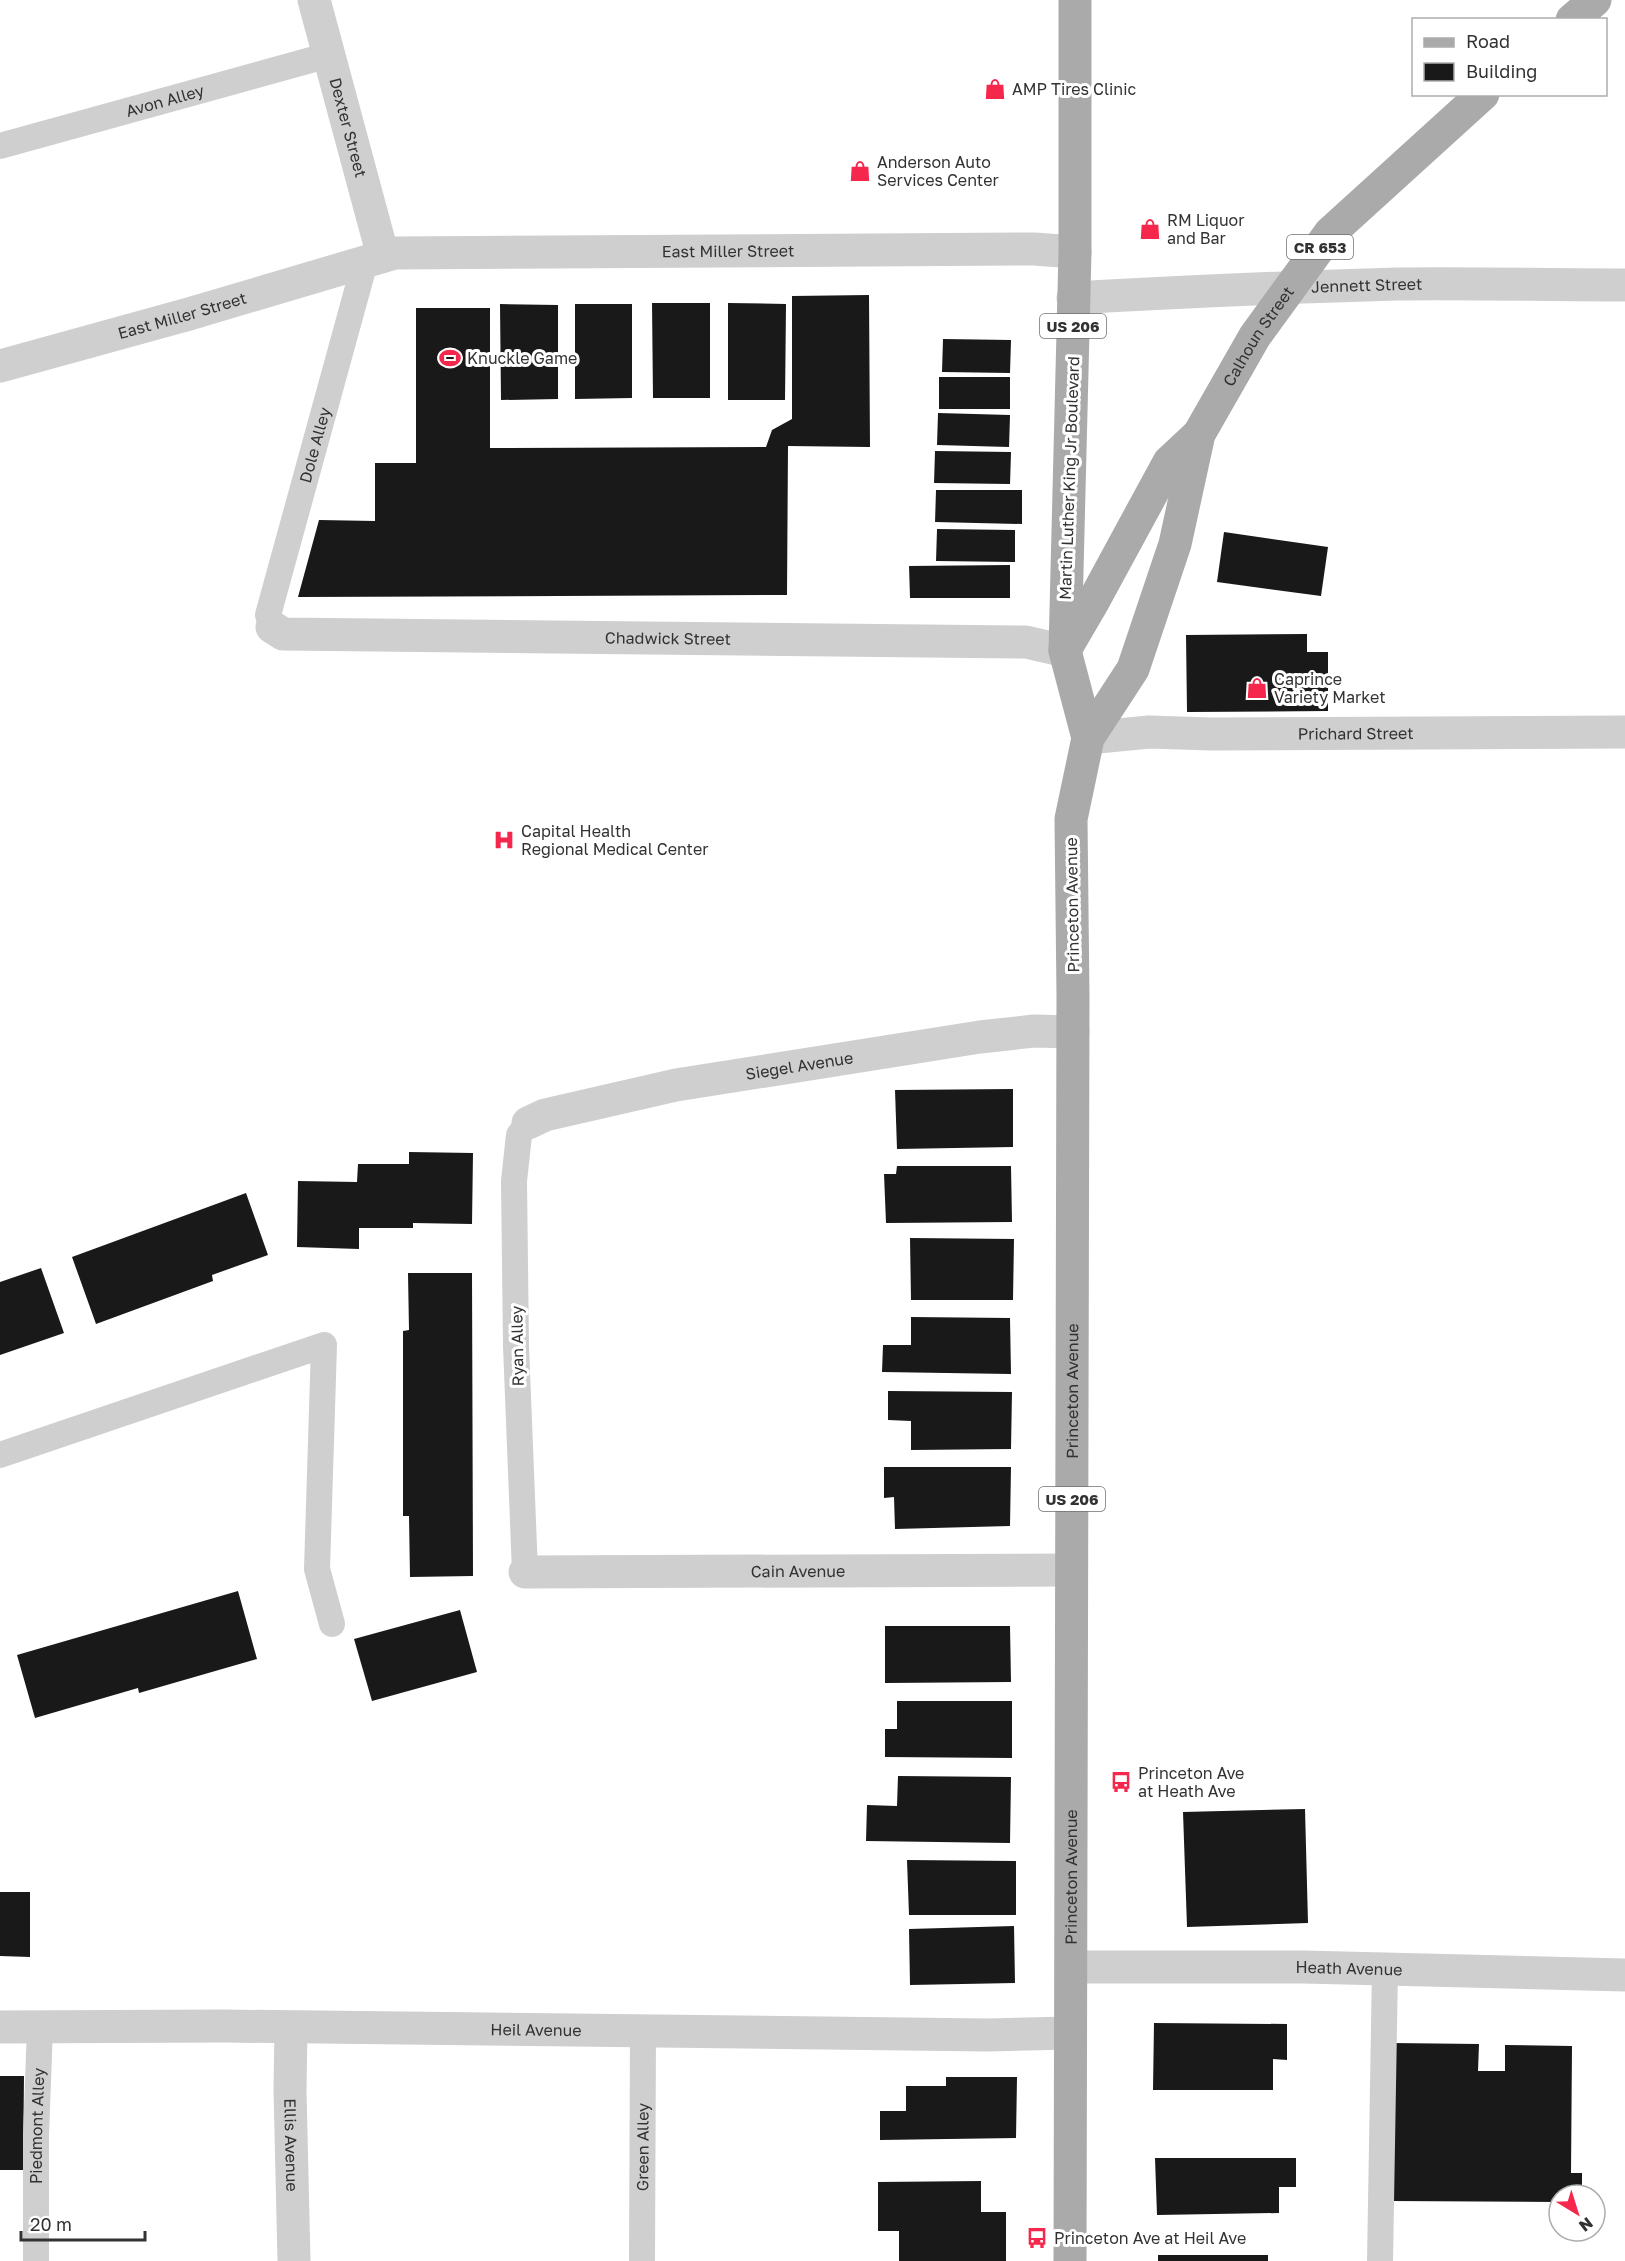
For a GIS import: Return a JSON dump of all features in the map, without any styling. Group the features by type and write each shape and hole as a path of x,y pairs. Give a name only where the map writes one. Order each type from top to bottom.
{"main road":[{"name":"Martin Luther King Jr Boulevard","path":"1075,0 1075,252 1065,651 1088,738"},
{"path":"1574,18 1595,0"},
{"name":"Calhoun Street","path":"1065,651 1169,462 1199,434 1255,336 1330,233 1481,96"},
{"name":"Calhoun Street","path":"1088,738 1133,669 1175,543 1199,434"},
{"name":"Princeton Avenue","path":"1070,2261 1073,1032 1071,819 1088,738"}],"street":[{"name":"Dexter Street","path":"314,0 329,55 374,259"},
{"name":"East Miller Street","path":"0,366 189,314 395,253 1034,249 1075,252"},
{"name":"Jennett Street","path":"1073,298 1200,290 1399,284 1625,285"},
{"name":"Chadwick Street","path":"272,627 283,634 1026,642 1065,651"},
{"name":"Prichard Street","path":"1088,738 1149,732 1211,734 1625,732"},
{"name":"Siegel Avenue","path":"528,1123 545,1115 676,1085 980,1037 1034,1031 1073,1032"},
{"name":"Cain Avenue","path":"525,1572 1071,1570"},
{"name":"Heath Avenue","path":"1071,1967 1293,1967 1625,1975"},
{"name":"Heil Avenue","path":"0,2027 224,2026 976,2035 1070,2033"},
{"name":"Ellis Avenue","path":"291,2028 294,2261"}],"lane":[{"name":"Avon Alley","path":"0,146 329,55"},
{"name":"Dole Alley","path":"272,627 268,615 374,259"},
{"name":"Ryan Alley","path":"525,1572 516,1346 514,1181 519,1135 528,1123"},
{"path":"0,1455 324,1345 317,1569 332,1624"},
{"path":"1380,2261 1385,1969"},
{"name":"Piedmont Alley","path":"36,2261 39,2027"},
{"name":"Green Alley","path":"643,2032 646,2260"}],"building":[{"path":"869,295 870,447 788,446 787,595 298,597 319,520 375,521 375,463 416,463 416,308 490,308 490,448 766,447 772,430 792,419 792,296"},
{"path":"652,303 710,303 710,398 653,398"},
{"path":"728,303 786,304 785,400 728,400"},
{"path":"500,304 558,305 558,399 501,400"},
{"path":"575,304 632,304 632,398 575,399"},
{"path":"943,339 1011,340 1010,373 942,372"},
{"path":"939,377 1010,377 1010,409 939,409"},
{"path":"938,413 1010,415 1009,447 937,445"},
{"path":"935,451 1011,452 1010,484 934,483"},
{"path":"936,490 1022,490 1022,524 935,522"},
{"path":"937,529 1015,530 1015,562 936,561"},
{"path":"1224,532 1328,547 1321,596 1217,582"},
{"path":"1010,565 1010,598 910,598 909,566"},
{"name":"Caprince Variety Market","path":"1307,634 1307,652 1328,652 1328,711 1187,712 1186,635"},
{"path":"1013,1089 1013,1147 897,1149 895,1090"},
{"path":"409,1152 473,1153 472,1224 413,1223 413,1228 359,1228 359,1249 297,1247 298,1181 357,1182 358,1164 409,1164"},
{"path":"897,1166 1011,1166 1012,1222 886,1223 884,1174 896,1174"},
{"path":"246,1193 268,1255 212,1275 213,1281 96,1324 72,1257"},
{"path":"910,1238 1014,1239 1013,1300 911,1300"},
{"path":"41,1268 64,1333 0,1355 0,1282"},
{"path":"408,1273 472,1273 473,1576 410,1577 409,1516 403,1516 403,1331 409,1330"},
{"path":"911,1317 1010,1318 1011,1374 882,1372 883,1345 911,1345"},
{"path":"888,1391 1012,1392 1011,1449 911,1450 911,1421 888,1420"},
{"path":"884,1467 1011,1467 1010,1526 895,1529 894,1497 884,1498"},
{"path":"238,1591 257,1659 139,1693 138,1688 35,1718 17,1655"},
{"path":"460,1610 477,1672 372,1701 354,1639"},
{"path":"885,1626 1010,1626 1011,1682 885,1683"},
{"path":"897,1701 1012,1701 1012,1758 885,1757 885,1729 897,1729"},
{"path":"898,1776 1011,1777 1010,1843 866,1841 867,1805 897,1806"},
{"path":"1305,1809 1308,1923 1187,1927 1183,1812"},
{"path":"907,1860 1016,1861 1016,1915 909,1915"},
{"path":"0,1892 30,1892 30,1957 0,1956"},
{"path":"1014,1926 1015,1983 910,1985 909,1929"},
{"path":"1154,2023 1287,2024 1287,2060 1273,2059 1273,2090 1153,2090"},
{"path":"1391,2043 1479,2044 1478,2071 1505,2071 1505,2045 1572,2046 1571,2173 1582,2173 1582,2183 1547,2183 1547,2202 1390,2201"},
{"path":"0,2076 24,2076 23,2170 0,2170"},
{"path":"946,2077 1017,2077 1016,2138 880,2140 880,2111 906,2111 906,2086 946,2086"},
{"path":"1155,2158 1296,2158 1296,2187 1279,2187 1279,2213 1157,2215"},
{"path":"981,2181 981,2212 1006,2212 1006,2261 899,2261 899,2231 878,2231 878,2182"},
{"path":"1158,2255 1268,2255 1268,2261 1158,2261"}],"place":[{"name":"AMP Tires Clinic","path":"995,89"},
{"name":"Anderson Auto Services Center","path":"860,171"},
{"name":"RM Liquor and Bar","path":"1150,229"},
{"name":"Knuckle Game","path":"450,358"},
{"name":"Caprince Variety Market","path":"1257,688"},
{"name":"Capital Health Regional Medical Center","path":"504,840"},
{"name":"Princeton Ave at Heath Ave","path":"1121,1782"},
{"name":"Princeton Ave at Heil Ave","path":"1037,2238"}]}
